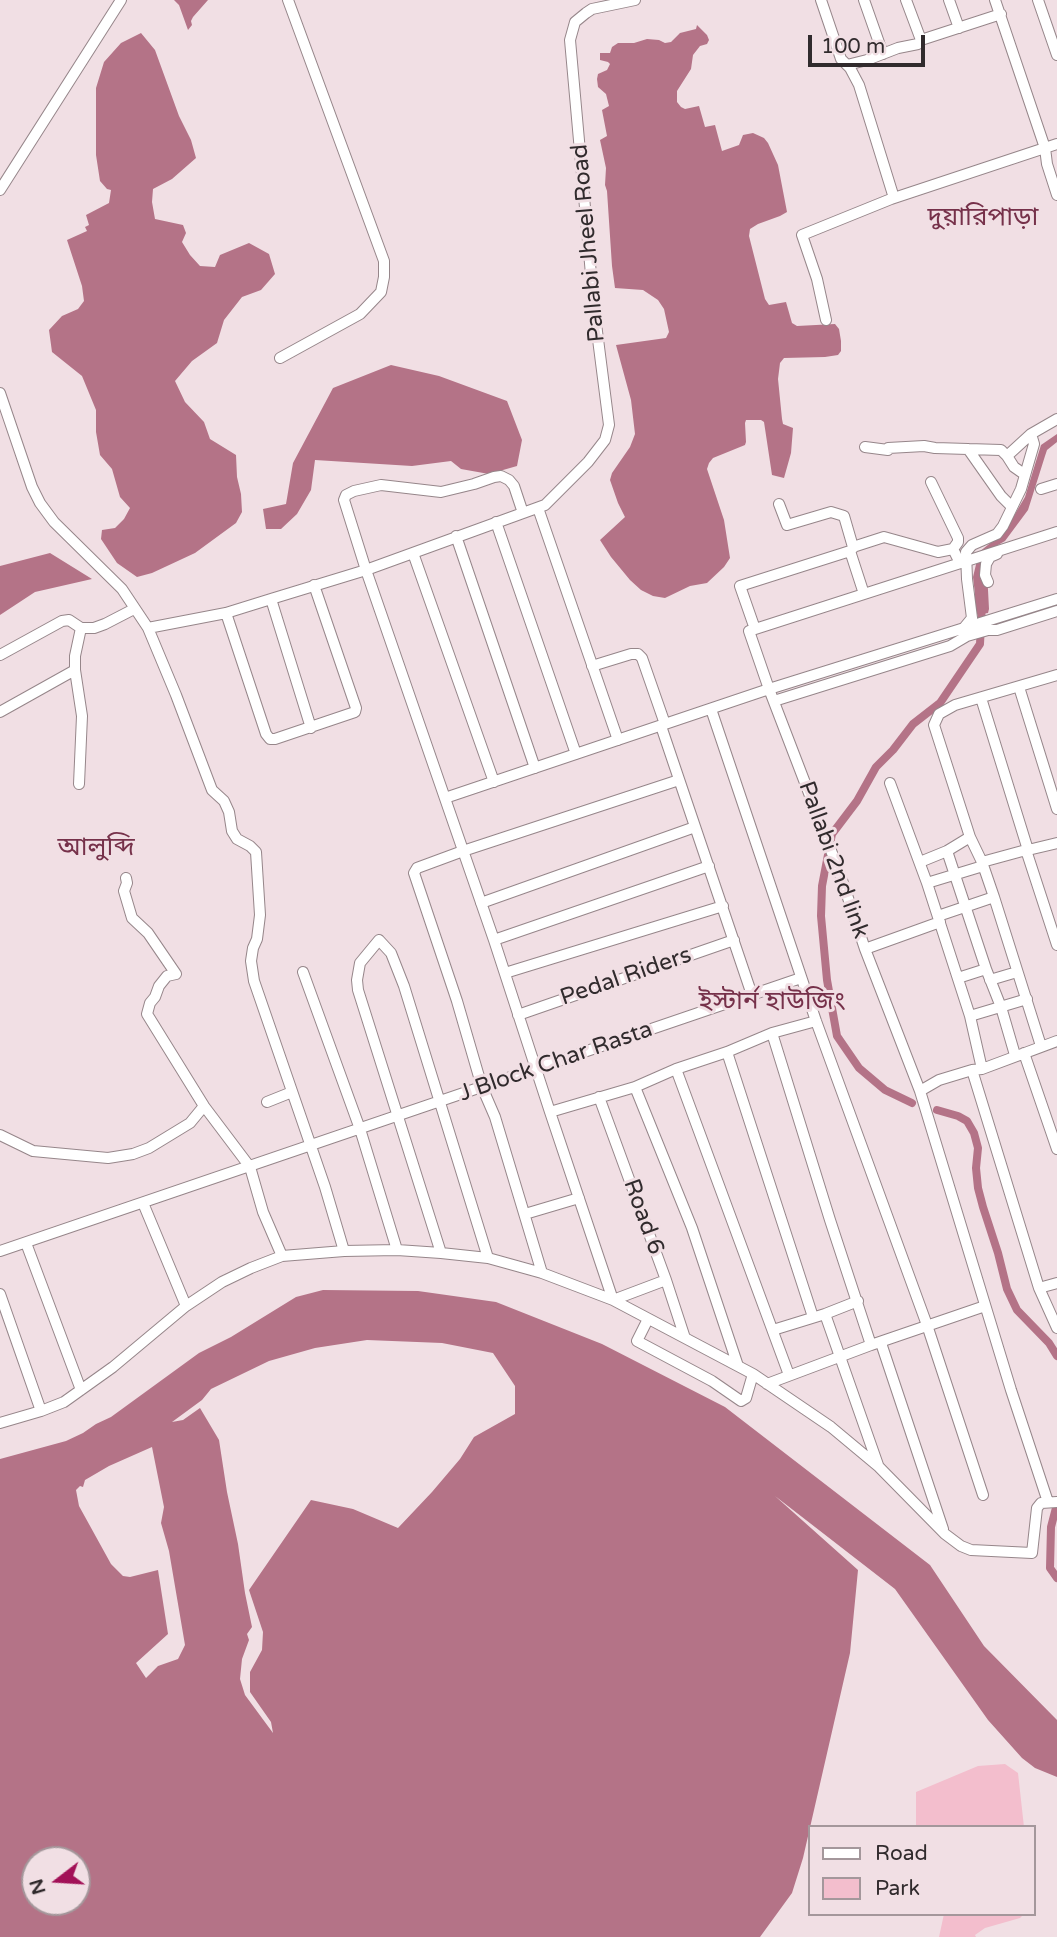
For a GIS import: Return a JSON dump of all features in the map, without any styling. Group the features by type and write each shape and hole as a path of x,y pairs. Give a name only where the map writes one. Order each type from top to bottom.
{"street":[{"path":"0,190 121,0"},
{"path":"280,358 360,314 381,292 384,277 384,261 288,0"},
{"name":"Pallabi Jheel Road","path":"542,506 588,462 608,432 570,40 575,22 592,9 609,3 635,0"},
{"path":"821,0 841,59 852,70 859,85 894,198"},
{"path":"864,0 883,54"},
{"path":"906,0 921,40"},
{"path":"949,0 959,28"},
{"path":"995,0 1045,148 1057,195"},
{"path":"1038,0 1057,55"},
{"path":"847,65 918,44 921,40 1001,14"},
{"path":"826,320 817,279 802,235 894,198 1057,144"},
{"path":"0,393 40,503 54,522 122,589 148,628 212,790 224,801 232,831 237,839 256,852 260,915 251,961 254,981 326,1187 344,1251"},
{"path":"1007,456 1031,434 1057,419"},
{"path":"774,701 950,646 966,631 972,618 964,562 966,552 972,545 997,534 1012,507 1021,489 1034,444 1031,434"},
{"path":"865,447 888,450 924,446 1001,450 1014,467 1024,474"},
{"path":"968,449 1001,496 1012,507"},
{"path":"523,513 514,486 501,477 441,492 381,485 354,491 346,495 344,500 613,1300"},
{"path":"930,482 958,538 953,549 938,552 884,537 740,586 755,629 1006,547 1057,533"},
{"path":"1041,489 1057,484"},
{"path":"779,505 787,525 831,512 844,516 864,594"},
{"path":"148,628 226,613 271,600 366,570 542,506 618,740"},
{"path":"496,522 576,754"},
{"path":"997,534 1006,547"},
{"path":"456,536 535,768"},
{"path":"988,582 985,575 986,564 990,557 1006,547"},
{"path":"953,549 964,562"},
{"path":"413,552 494,782"},
{"path":"226,613 267,734 270,739 275,739 355,712 356,708 314,585"},
{"path":"991,625 1057,599"},
{"path":"271,600 311,727"},
{"path":"0,655 62,621 69,620 81,628 94,628 134,609"},
{"path":"446,798 769,689 966,631 1057,611"},
{"path":"79,784 82,716 75,656 81,628"},
{"name":"Pallabi 2nd link","path":"755,629 749,631 769,689 920,1091 985,1306 1051,1502"},
{"path":"592,666 631,654 638,654 642,658 679,780 752,995"},
{"path":"0,712 75,670"},
{"path":"1041,1046 983,864 970,837 934,725 939,714 955,705 1057,675"},
{"path":"1019,687 1057,809"},
{"path":"981,698 1057,945"},
{"path":"711,709 816,1021 927,1325 983,1495"},
{"path":"542,1273 495,1117 482,1087 457,1001 414,873 417,868 463,850 679,780"},
{"path":"890,783 928,883 970,1016 977,1069 1039,1288 1057,1328"},
{"path":"481,903 695,827"},
{"path":"920,862 947,851 970,837"},
{"path":"928,883 1027,850 1057,843"},
{"path":"947,851 990,980 1057,1149"},
{"path":"494,940 709,866"},
{"path":"126,878 124,891 132,918 148,933 176,974 167,976 159,986 147,1014 204,1107 250,1167 263,1212 282,1256"},
{"path":"865,948 965,906 994,897"},
{"path":"505,973 723,906"},
{"path":"440,1253 358,990 360,963 379,940 391,953 401,977 488,1258"},
{"name":"Pedal Riders","path":"518,1015 734,940"},
{"path":"958,978 986,969"},
{"path":"303,972 360,1129 397,1250"},
{"path":"990,980 1017,972"},
{"name":"J Block Char Rasta","path":"0,1251 802,978"},
{"path":"970,1016 1027,999"},
{"name":"J Block Char Rasta","path":"550,1112 635,1087 772,1033 816,1021"},
{"path":"772,1033 830,1220 945,1534"},
{"path":"920,1091 939,1080 1057,1041"},
{"path":"727,1052 813,1317"},
{"path":"676,1069 789,1375"},
{"path":"635,1087 692,1228 738,1366"},
{"path":"267,1102 292,1092"},
{"name":"Road 6","path":"599,1097 685,1338"},
{"path":"0,1135 33,1152 108,1158 149,1148 190,1123 204,1107"},
{"path":"525,1214 579,1198"},
{"path":"143,1203 186,1306"},
{"path":"26,1243 81,1390"},
{"path":"0,1422 64,1402 113,1367 186,1306 222,1282 282,1256 344,1251 397,1250 440,1253 488,1258 542,1273 613,1300 753,1374 831,1427 879,1467 945,1534 961,1546 1031,1553 1037,1508 1041,1503 1051,1502"},
{"path":"613,1300 666,1280"},
{"path":"1039,1288 1057,1283"},
{"path":"0,1294 41,1411"},
{"path":"773,1330 858,1301"},
{"path":"767,1384 985,1306"},
{"path":"825,1314 879,1467"},
{"path":"649,1319 637,1341 712,1381 741,1401 746,1398 753,1374"}],"green space":[{"path":"1005,1764 1018,1773 1024,1825 916,1825 916,1792 978,1766"},
{"path":"944,1916 1022,1916 985,1928 975,1935 976,1937 939,1937"}],"shaded area":[{"path":"174,0 208,0 193,17 188,30 179,5"},
{"path":"697,25 709,40 693,55 691,69 677,91 677,102 685,109 699,106 705,127 715,125 722,151 739,145 743,135 753,133 768,143 778,165 787,212 750,229 749,236 765,299 769,305 786,302 792,323 797,326 835,324 839,329 841,351 838,355 825,357 784,358 780,363 778,379 783,424 793,428 791,453 784,478 772,475 764,422 746,420 745,445 713,458 707,469 724,520 730,558 707,583 690,586 665,598 641,590 611,557 600,540 625,517 610,480 635,434 631,400 616,345 666,338 669,332 664,309 658,300 643,290 615,288 605,185 606,168 600,140 607,136 602,110 609,106 606,94 598,87 597,79 598,74 607,70 610,64 600,60 600,53 610,53 612,47 618,43 634,43 647,39 671,42 680,33 696,29"},
{"path":"141,33 155,50 196,158 172,179 153,189 155,219 183,225 186,233 182,242 200,266 215,267 220,255 249,243 269,254 275,274 261,290 242,297 224,320 217,343 192,361 175,381 185,402 204,422 210,439 236,455 242,512 236,523 195,553 137,577 117,563 101,539 102,530 115,528 130,508 120,497 112,469 100,455 96,410 82,376 52,352 49,330 62,316 78,309 84,301 82,286 67,240 87,231 85,227 89,225 86,215 109,203 111,190 100,181 96,155 96,88 104,62 121,43"},
{"path":"391,365 439,376 507,401 522,440 517,466 489,474 461,469 451,461 412,466 315,460 311,490 297,514 281,529 266,529 263,509 286,504 293,463 333,388"},
{"path":"1057,434 1057,442 1047,450 1028,510 1005,541 986,552 989,609 988,613 974,615 973,577 979,552 998,537 1012,519 1025,497 1041,445"},
{"path":"50,553 92,579 35,592 0,615 0,566"},
{"path":"323,1290 418,1291 496,1302 602,1344 725,1407 930,1565 984,1646 1057,1720 1057,1777 1035,1768 1022,1758 988,1720 895,1589 775,1496 858,1570 850,1653 811,1825 808,1825 803,1858 792,1893 760,1937 0,1937 0,1459 66,1441 83,1433 111,1417 199,1353 231,1337 296,1297","holes":["367,1340 442,1343 493,1353 515,1386 515,1414 474,1437 460,1459 398,1528 353,1509 311,1500 249,1590 263,1632 262,1650 250,1672 250,1692 271,1722 273,1733 245,1695 240,1679 242,1659 249,1640 247,1634 252,1627 219,1440 200,1408 183,1420 172,1422 202,1400 211,1389 269,1361 315,1348","152,1447 164,1507 161,1523 169,1551 185,1645 178,1659 158,1666 146,1678 136,1663 168,1634 158,1570 130,1577 123,1576 111,1564 79,1506 76,1490 80,1486 83,1487 85,1480 109,1466"]}],"waterway":[{"path":"912,1103 885,1090 859,1068 837,1036 827,980 821,916 822,886 832,834 857,801 876,767 913,724 940,703 980,644 982,604"},
{"path":"937,1110 967,1121 974,1133 978,1148 978,1188 1007,1289 1017,1310 1049,1343 1057,1356"},
{"path":"1057,1504 1051,1527 1050,1568 1057,1578"}],"district":[{"name":"দুয়ারিপাড়া","path":"983,218"},
{"name":"আলুব্দি","path":"96,848"},
{"name":"ইস্টার্ন হাউজিং","path":"772,1002"}]}
